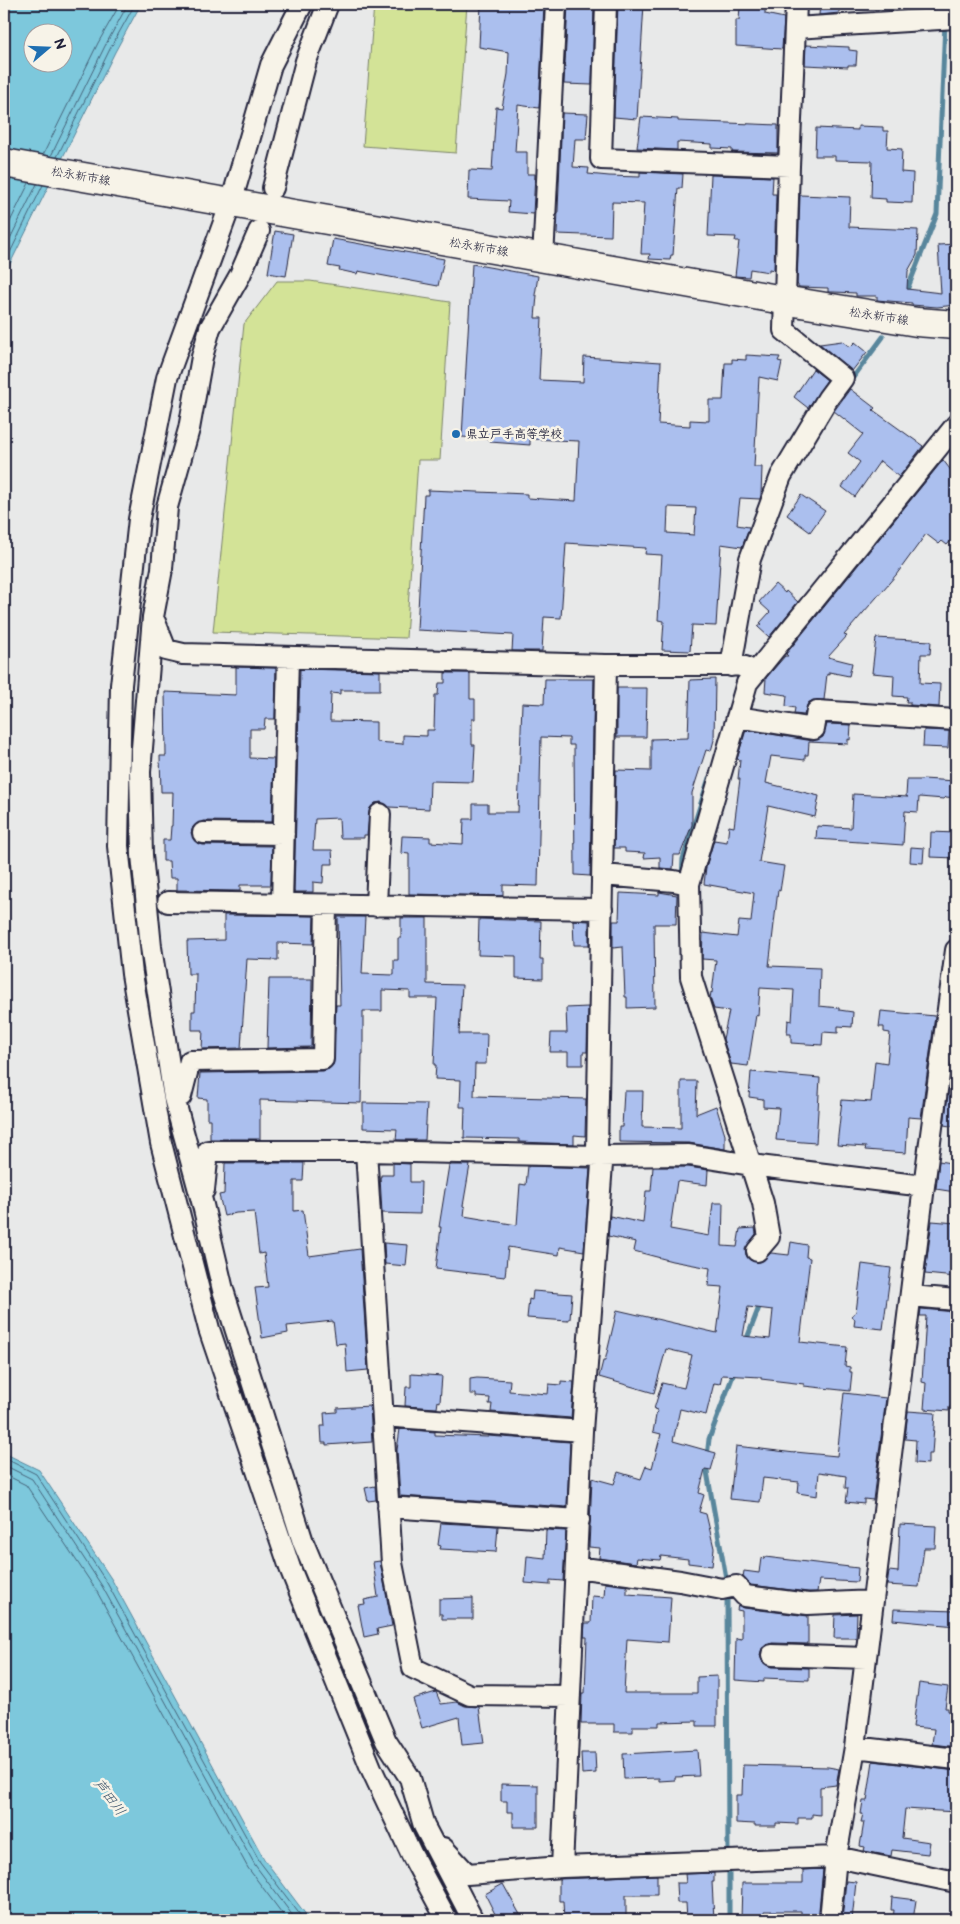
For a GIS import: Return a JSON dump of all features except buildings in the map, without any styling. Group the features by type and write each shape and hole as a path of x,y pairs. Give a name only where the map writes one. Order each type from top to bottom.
{"main road":[{"name":"松永新市線","path":"4,163 784,300 917,322 956,324"}],"street":[{"path":"302,4 271,65 222,201 168,378 139,518 121,685 118,846 132,974 161,1143 208,1329 290,1568 371,1768 412,1855 447,1920"},
{"path":"273,188 306,61 328,4"},
{"path":"543,259 556,4"},
{"path":"606,4 601,159 789,166"},
{"path":"763,1244 763,1204 743,1164 691,977 681,882 747,683 742,667 750,559 781,476 828,398 843,378 784,330 796,4"},
{"path":"795,28 952,13"},
{"path":"259,231 240,275 210,328 202,357 189,428 167,507 162,570 153,617 140,772 142,855 151,947 174,1098 203,1205 223,1290 303,1542 386,1741 410,1778 424,1826 473,1920"},
{"path":"139,518 148,522 153,617 166,650 183,654 742,667 956,425"},
{"path":"282,904 288,657"},
{"path":"562,1867 582,1431 602,1164 597,1151 606,665"},
{"path":"737,717 814,729 817,711 956,720"},
{"path":"376,906 380,814"},
{"path":"203,833 284,834"},
{"path":"603,875 681,882"},
{"path":"168,902 602,909"},
{"path":"174,1098 181,1096 190,1061 324,1059 326,905"},
{"path":"830,1920 836,1856 855,1747 924,1186 956,950"},
{"path":"203,1205 208,1151 366,1151 599,1156 689,1155 743,1164 924,1186"},
{"path":"366,1151 392,1563 413,1668 470,1695 570,1696"},
{"path":"911,1296 956,1300"},
{"path":"383,1416 582,1431"},
{"path":"388,1507 579,1520"},
{"path":"576,1567 729,1588 745,1596 808,1604 873,1601"},
{"path":"772,1655 866,1658"},
{"path":"855,1747 956,1759"},
{"path":"371,1768 381,1772 424,1826 467,1874 562,1867 836,1856 956,1882"}],"green space":[{"path":"374,4 467,4 456,153 363,146"},
{"path":"277,281 310,281 450,302 440,460 418,460 406,638 213,632 244,324"}],"water":[{"path":"4,4 141,4 115,52 4,276"},
{"name":"芦田川","path":"4,1453 39,1470 112,1580 264,1859 310,1920 4,1920"}],"waterway":[{"path":"905,295 937,214 945,22"},
{"path":"849,383 883,337"},
{"path":"682,878 683,859 709,778"},
{"path":"746,1341 761,1302"},
{"path":"727,1584 706,1466 709,1439 735,1370"},
{"path":"727,1593 728,1857"},
{"path":"729,1865 729,1920"}],"place":[{"name":"県立戸手高等学校","path":"456,434"}]}
